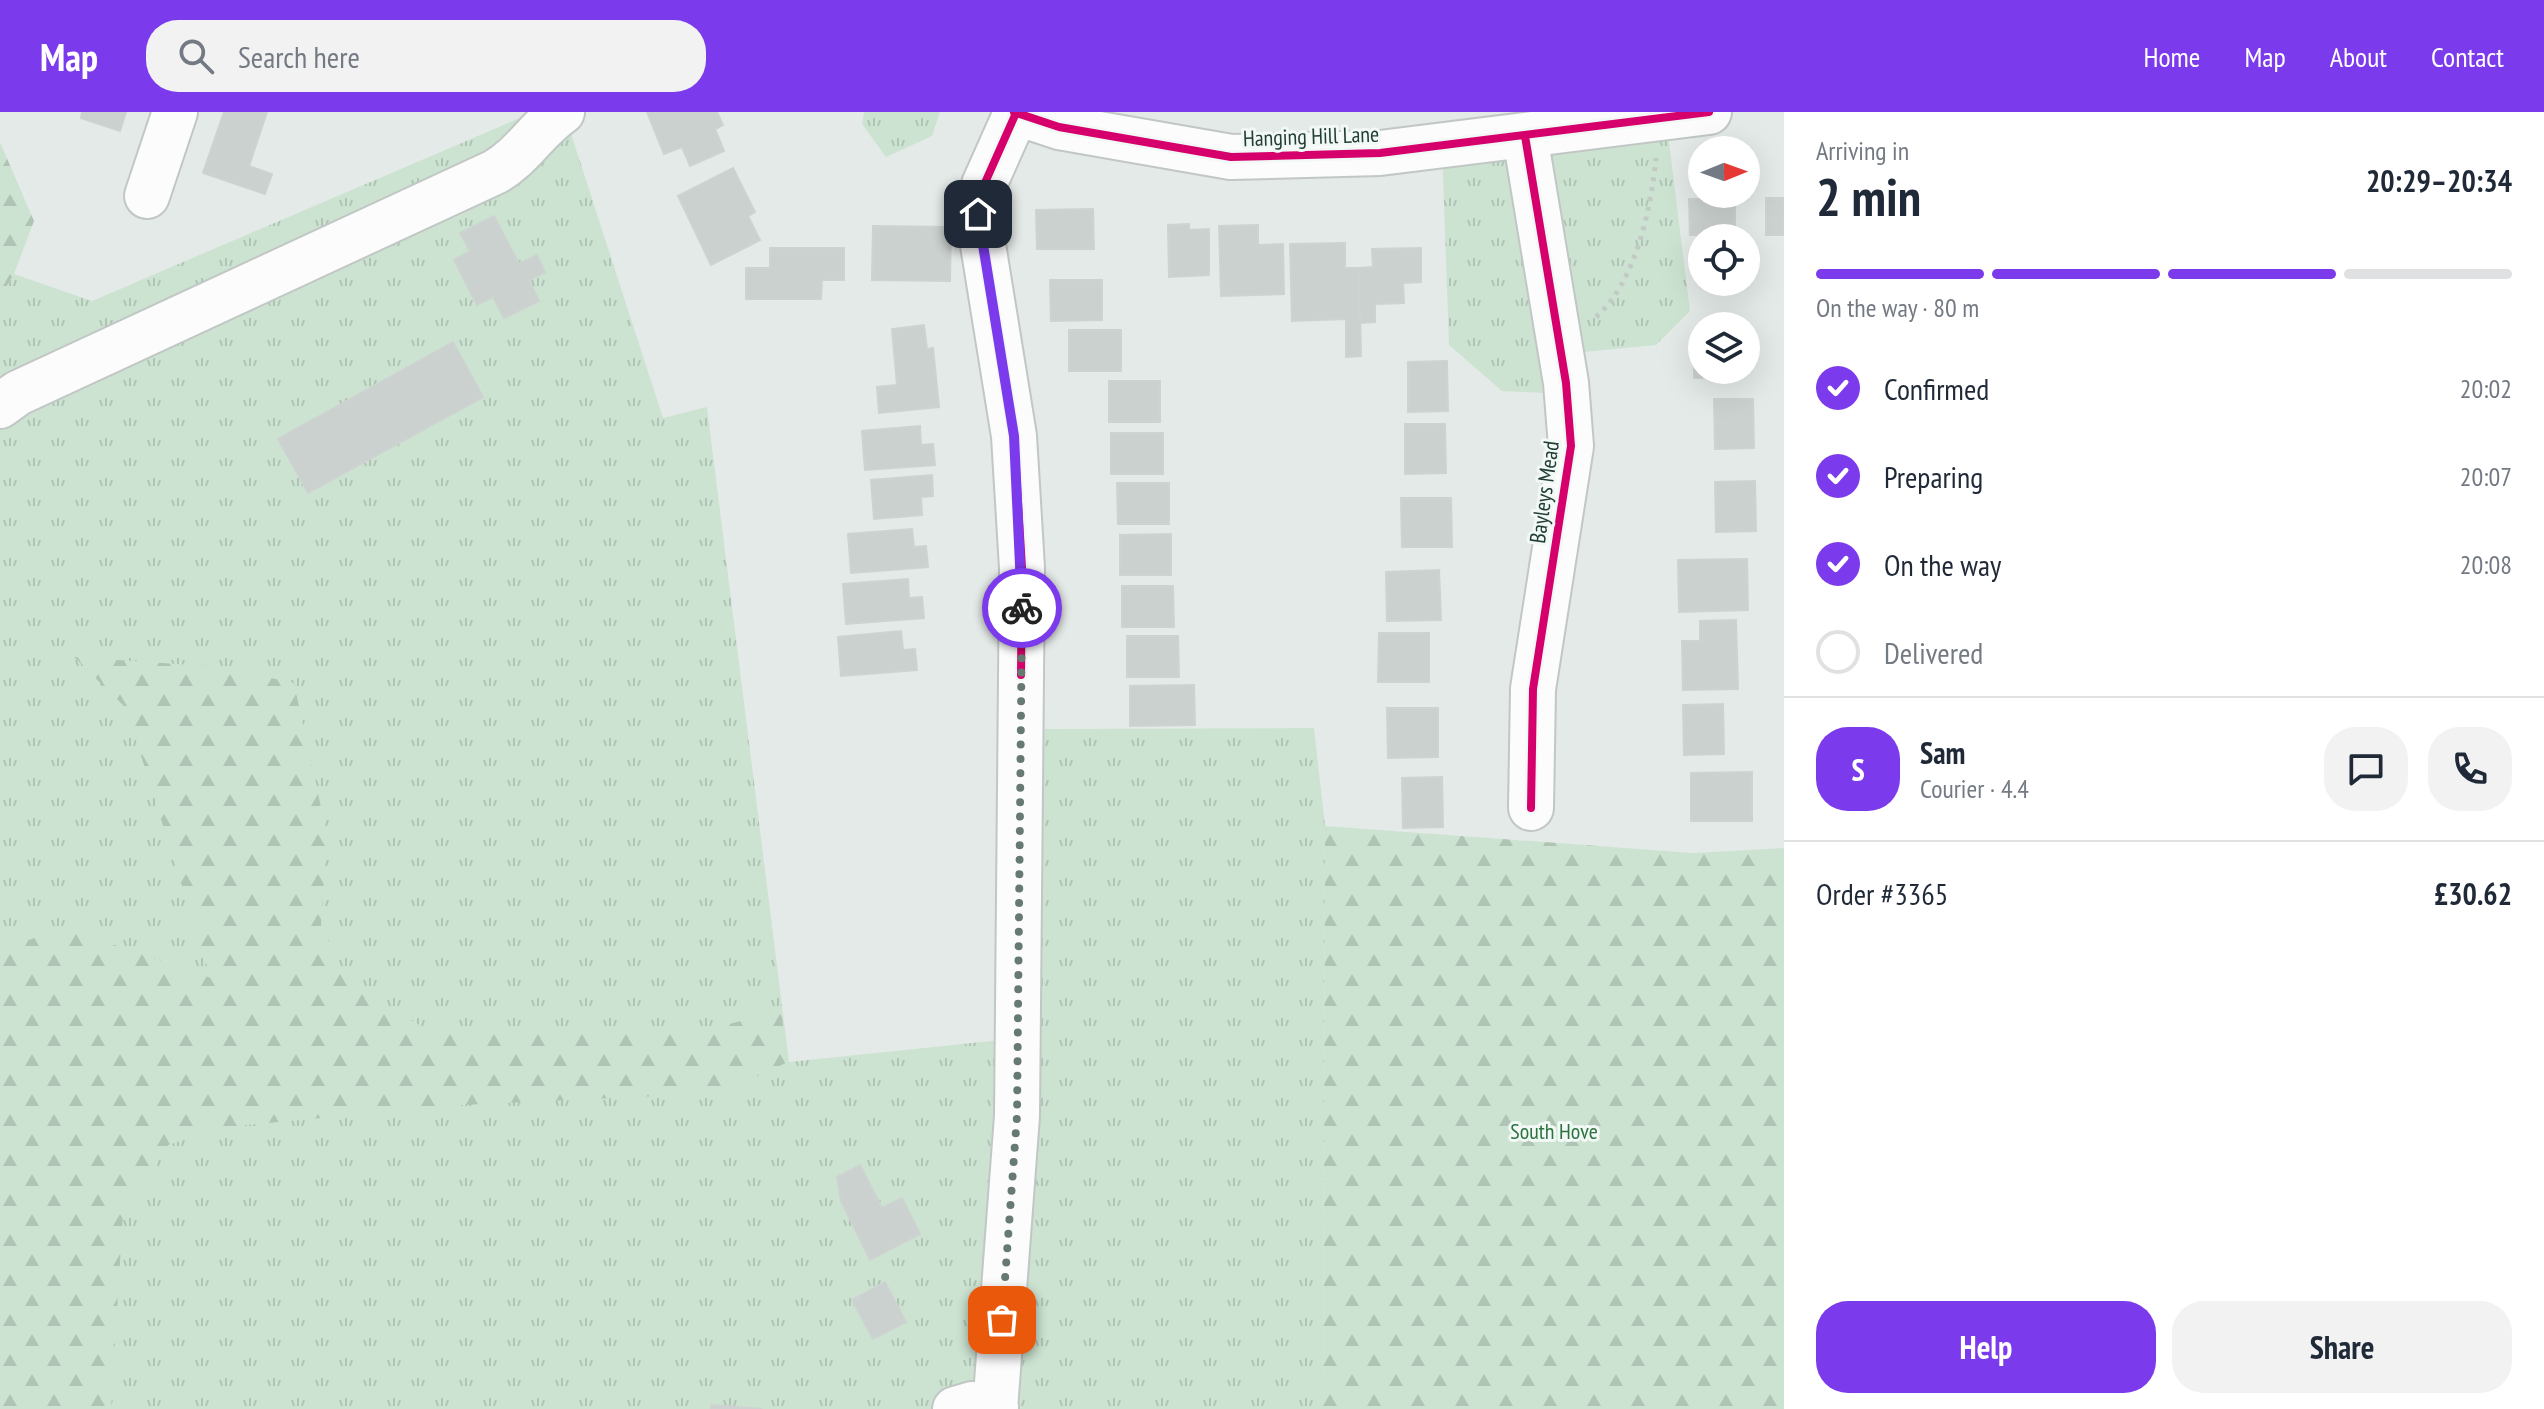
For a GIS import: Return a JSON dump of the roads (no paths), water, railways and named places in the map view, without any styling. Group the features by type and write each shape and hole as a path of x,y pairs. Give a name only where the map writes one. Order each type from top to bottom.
{"street":[{"path":"147,196 175,112"},
{"path":"0,406 18,393 495,172 513,162 542,126 562,112"},
{"name":"Hanging Hill Lane","path":"1015,113 1059,127 1231,157 1380,153 1709,112"},
{"path":"982,1408 1017,1116 1022,568 1014,436 978,214 984,185 1015,113"},
{"name":"Bayleys Mead","path":"1525,136 1566,383 1571,446 1533,689 1531,808"}],"park label":[{"name":"South Hove","path":"1554,1131"}]}
